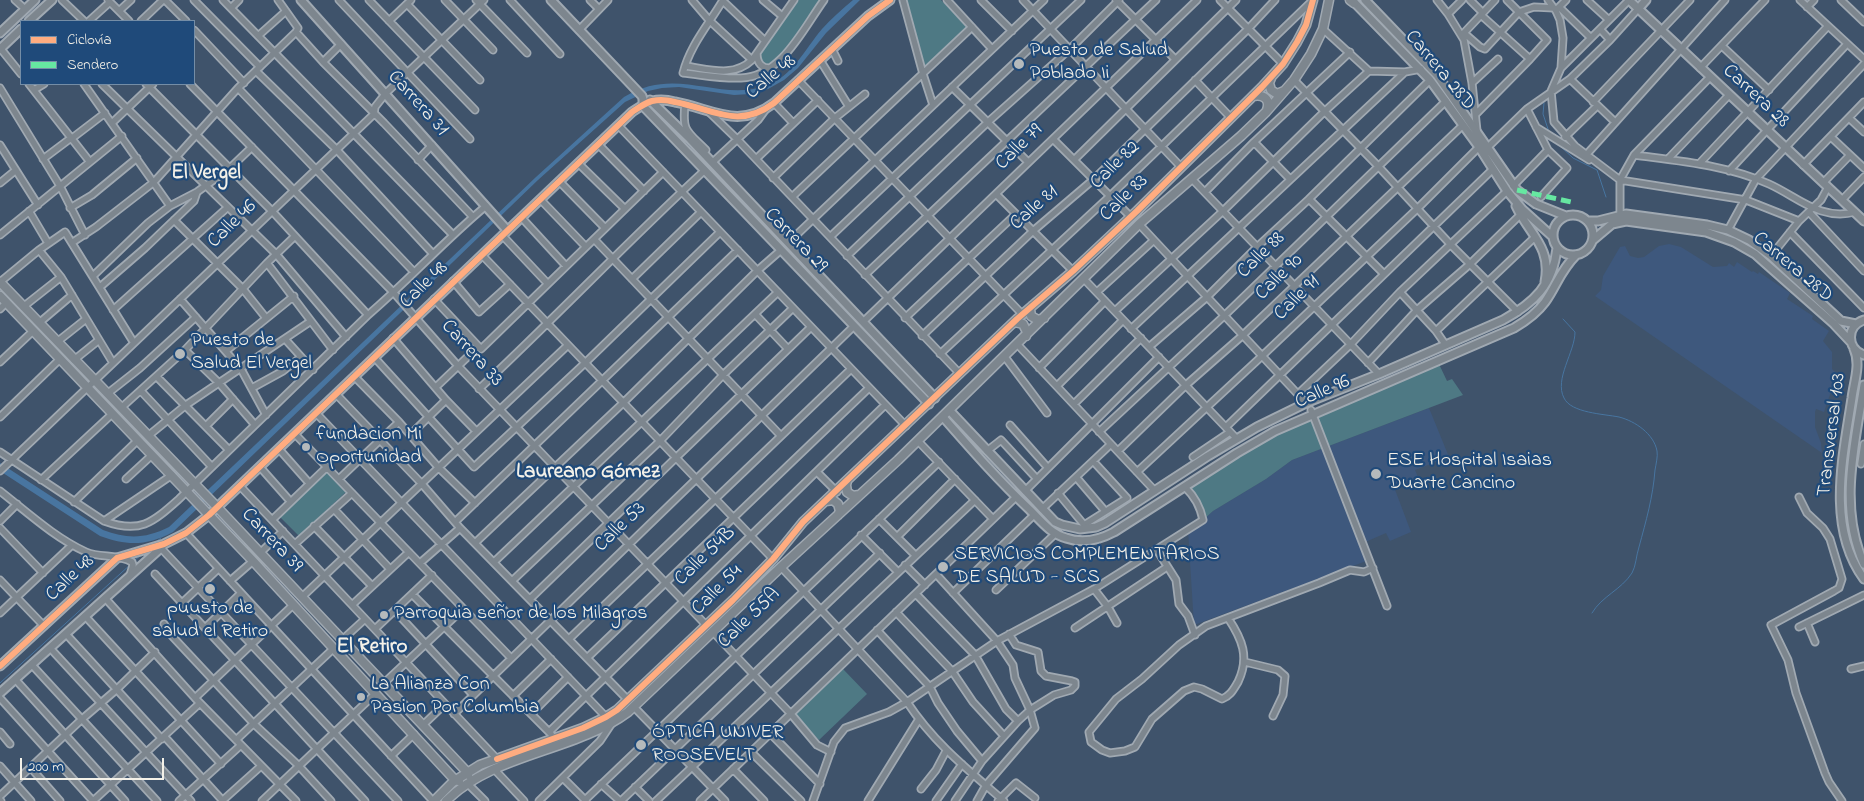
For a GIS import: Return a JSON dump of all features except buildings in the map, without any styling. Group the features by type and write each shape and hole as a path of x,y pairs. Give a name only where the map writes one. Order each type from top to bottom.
{"main road":[{"name":"Calle 83","path":"934,399 1022,314 1073,271 1131,216 1272,76 1283,64 1306,25 1313,0"},
{"path":"1328,3 1336,0"},
{"name":"Calle 83","path":"947,414 1139,224 1266,112 1294,80 1311,54 1323,29 1328,3"},
{"path":"1272,76 1269,83 1271,90 1277,94 1284,91"},
{"path":"1253,96 1266,98 1268,103 1266,112"},
{"name":"Carrera 39","path":"0,282 196,487 217,505 467,772"},
{"name":"Carrera 39","path":"0,296 253,561 399,717 455,780"},
{"path":"1032,306 1030,313 1034,319 1042,320 1045,318"},
{"path":"1012,324 1015,322 1024,324 1027,332 1026,336"},
{"name":"Calle 54","path":"434,801 455,780 480,765 552,735 609,720 707,626 773,559 803,522 934,399"},
{"name":"Calle 54","path":"446,801 468,784 495,770 584,736 634,707 947,414"},
{"path":"848,481 846,485 847,492 853,496 860,495"},
{"path":"824,503 833,500 838,504 840,511 837,517"},
{"path":"312,625 320,626 323,621 322,617"},
{"path":"324,637 323,632 327,629 333,630"},
{"path":"385,703 393,703 395,696"},
{"path":"399,717 398,712 400,709 408,710"},
{"path":"459,763 472,768 480,765"},
{"path":"447,770 450,777 447,787"},
{"path":"455,780 468,784 467,772"}],"street":[{"path":"16,0 25,10"},
{"path":"0,33 35,0"},
{"path":"33,20 52,0"},
{"path":"62,0 83,20"},
{"path":"119,11 131,0"},
{"path":"142,20 164,0 185,20"},
{"path":"194,0 433,254"},
{"path":"223,0 453,235"},
{"path":"231,8 239,0"},
{"name":"Carrera 31","path":"301,0 488,208 504,230"},
{"path":"339,0 470,139"},
{"path":"370,0 475,110"},
{"path":"445,0 493,50"},
{"path":"510,0 560,54"},
{"name":"Carrera 29","path":"551,0 625,78 705,170 781,250 854,326 934,399"},
{"path":"590,0 599,9"},
{"path":"579,30 608,0"},
{"path":"692,0 709,20 752,60"},
{"path":"763,0 782,16"},
{"path":"685,66 728,72 740,69 752,60 794,0"},
{"path":"765,41 723,1 709,20 685,66 684,73 743,78 758,75 772,68 782,58 824,0"},
{"name":"Calle 48","path":"652,101 665,100 685,104 729,117 745,117 766,109 868,16 890,0"},
{"path":"903,0 933,106"},
{"path":"947,0 992,49"},
{"path":"981,0 1012,31"},
{"path":"1023,0 1181,167"},
{"path":"790,241 1044,0"},
{"path":"830,237 1081,0"},
{"path":"848,256 988,122 1070,49 1117,0 1175,59"},
{"path":"866,275 1006,140 1087,67 1156,0"},
{"name":"Calle 79","path":"865,320 1197,0"},
{"path":"1220,0 1283,64"},
{"path":"1074,160 1236,0"},
{"name":"Calle 81","path":"922,336 1033,231 1094,179 1248,29 1275,0"},
{"name":"Calle 82","path":"940,354 1110,196 1313,0"},
{"name":"Carrera 28D","path":"1365,0 1437,75 1478,131 1522,209 1553,237"},
{"name":"Carrera 28D","path":"1437,0 1463,34 1478,131"},
{"path":"1448,14 1462,0"},
{"path":"1470,0 1500,32 1530,59"},
{"path":"1495,0 1463,34 1484,49 1519,12 1534,7 1556,9 1566,0"},
{"path":"1476,114 1547,40 1507,0"},
{"path":"1548,0 1590,38"},
{"path":"1587,0 1609,20"},
{"path":"1561,68 1630,0"},
{"name":"Carrera 28","path":"1630,0 1803,165 1860,216"},
{"path":"1488,147 1527,109 1570,79 1610,40 1646,0"},
{"path":"1565,137 1690,0"},
{"path":"1586,154 1725,0"},
{"path":"1700,68 1765,0"},
{"path":"1800,0 1864,60"},
{"path":"1807,7 1814,0"},
{"path":"1840,0 1864,22"},
{"path":"89,20 109,1 128,20"},
{"path":"281,1 297,30 323,62 473,217"},
{"path":"480,1 527,53"},
{"name":"Calle 46","path":"0,471 374,114 376,107 386,93 464,19 480,1"},
{"name":"Carrera 28D","path":"1352,1 1430,80 1493,169 1512,190 1520,215 1536,236 1546,258 1547,267 1544,288"},
{"path":"390,21 409,2 480,80"},
{"path":"1556,9 1563,38 1561,68 1551,91 1552,117 1565,137 1620,180 1746,200 1799,222"},
{"path":"258,36 286,11"},
{"path":"1699,164 1828,26"},
{"path":"792,197 972,27"},
{"path":"1323,29 1369,71 1405,72 1421,70"},
{"path":"1600,29 1610,40"},
{"path":"20,30 0,49 20,73"},
{"path":"73,242 85,235 154,182 238,88 297,30"},
{"path":"195,31 244,83"},
{"path":"323,62 341,44"},
{"path":"1729,171 1847,44"},
{"path":"1722,46 1769,90"},
{"path":"832,49 838,61"},
{"path":"757,52 757,61 760,65 763,68 772,68"},
{"path":"1205,192 1254,142 1350,52"},
{"path":"1472,83 1498,58"},
{"path":"820,60 848,105"},
{"path":"1728,230 1756,179 1864,64"},
{"path":"1115,311 1369,71"},
{"path":"1131,329 1405,72"},
{"path":"1620,214 1620,180 1634,155 1710,76"},
{"path":"1570,79 1615,122"},
{"path":"798,80 1022,314"},
{"path":"1195,80 1231,118"},
{"path":"1294,80 1361,148 1450,245 1518,312"},
{"path":"1149,347 1207,297 1430,80"},
{"path":"30,85 90,162"},
{"path":"34,90 42,85"},
{"path":"85,85 170,206"},
{"path":"103,85 276,254 346,337"},
{"path":"112,123 150,85 272,211 368,315"},
{"name":"Carrera 33","path":"191,85 395,294 479,389 707,626"},
{"path":"952,87 1028,162"},
{"path":"0,88 60,186 85,235"},
{"path":"238,88 414,272"},
{"path":"774,178 848,105 864,94"},
{"path":"1668,159 1729,95"},
{"path":"643,100 652,101"},
{"name":"Calle 48","path":"0,666 117,558 161,546 186,533 240,486 482,255 504,230 521,217 643,100"},
{"path":"756,159 818,100"},
{"name":"Carrera 29","path":"652,101 934,399"},
{"name":"Calle 88","path":"1099,432 1225,315 1446,101"},
{"path":"1803,165 1864,102"},
{"path":"774,103 793,123"},
{"path":"685,104 683,120 685,128 933,392 934,399"},
{"path":"715,160 758,120 766,109"},
{"path":"1527,109 1548,150 1567,168 1541,197"},
{"path":"708,111 737,139 960,374"},
{"path":"43,159 105,113"},
{"path":"1849,118 1864,132"},
{"path":"618,125 906,426"},
{"name":"Calle 90","path":"1118,451 1186,385 1295,286 1463,125"},
{"path":"1536,127 1582,156 1602,166"},
{"path":"0,235 122,136"},
{"path":"1831,136 1864,168"},
{"path":"1053,139 1131,216"},
{"path":"1254,142 1290,179"},
{"path":"598,144 644,191"},
{"path":"0,145 38,205"},
{"path":"418,160 432,145"},
{"path":"94,276 148,223 170,206 197,192 230,168 252,147"},
{"name":"Calle 91","path":"1137,472 1315,306 1479,147"},
{"path":"1298,394 1400,292 1512,190 1548,150"},
{"path":"1634,155 1699,164 1770,184 1810,210 1864,271"},
{"path":"1772,256 1790,232 1820,200 1825,185 1850,155"},
{"path":"70,208 92,195 137,158"},
{"path":"578,163 625,209"},
{"path":"1226,427 1493,169"},
{"path":"0,183 16,170"},
{"path":"479,389 705,170"},
{"path":"436,387 528,303 663,172"},
{"path":"1842,200 1864,177"},
{"path":"1192,179 1379,374"},
{"path":"559,181 606,228"},
{"path":"1512,190 1536,204 1566,216 1578,215 1588,221 1593,228 1593,240 1588,250 1576,256 1565,254 1557,248 1553,237 1556,224 1566,216"},
{"path":"100,287 194,201 197,192"},
{"path":"996,194 1073,271"},
{"path":"540,199 586,247"},
{"path":"1309,199 1384,274"},
{"path":"113,310 228,207"},
{"name":"Calle 48","path":"104,521 132,527 149,523 189,493 229,450 368,315 395,294 414,272 473,217 488,208"},
{"path":"1810,210 1860,216"},
{"path":"29,211 48,243"},
{"path":"632,279 701,212"},
{"path":"905,318 1016,214"},
{"name":"Carrera 28D","path":"1588,221 1620,214 1633,214 1728,230 1749,240 1772,256 1838,319 1845,323 1856,324"},
{"path":"1368,363 1417,310 1470,264 1520,215"},
{"path":"521,217 566,266"},
{"path":"174,220 242,289 266,318"},
{"name":"Carrera 28D","path":"1593,240 1612,224 1626,221 1716,234 1755,254 1834,324 1850,341 1854,349"},
{"path":"1139,224 1306,402"},
{"path":"504,230 548,284"},
{"path":"0,282 48,243 65,232 73,242 134,343"},
{"path":"374,357 474,467 720,232"},
{"path":"1790,232 1864,308"},
{"path":"1436,331 1536,236"},
{"path":"121,408 142,391 185,350 294,237"},
{"path":"594,239 782,436"},
{"path":"1097,292 1154,240"},
{"name":"Calle 96","path":"1042,509 1055,522 1072,528 1086,527 1112,519 1237,439 1306,402 1379,374 1518,312 1544,288 1553,269 1557,248"},
{"path":"39,250 61,277 113,363"},
{"path":"455,522 738,250"},
{"path":"475,543 781,250"},
{"path":"482,255 773,559"},
{"name":"Calle 96","path":"1055,534 1067,539 1085,541 1106,536 1275,431 1312,412 1514,328 1524,322 1541,306 1564,268 1576,256"},
{"path":"267,263 294,296 333,350"},
{"path":"23,307 61,277"},
{"path":"1083,278 1237,439"},
{"path":"453,281 479,312 510,284"},
{"path":"494,562 778,292"},
{"path":"1400,292 1436,331 1445,344"},
{"path":"39,323 72,295"},
{"path":"226,351 294,296"},
{"path":"180,299 241,369 266,416"},
{"path":"434,299 479,348"},
{"path":"1039,368 1105,301"},
{"path":"0,309 6,303"},
{"path":"512,581 660,441 723,375 793,308"},
{"path":"755,314 788,349"},
{"path":"107,394 140,368 196,317"},
{"path":"57,342 86,319"},
{"path":"1057,386 1123,320"},
{"path":"1850,341 1850,333 1856,324 1864,320"},
{"path":"148,436 186,406 311,321"},
{"name":"Calle 53","path":"454,714 854,326"},
{"path":"530,599 811,327"},
{"path":"0,362 33,331"},
{"path":"393,338 446,400 476,431"},
{"path":"1074,404 1141,338"},
{"path":"285,339 313,370"},
{"path":"74,360 99,340"},
{"path":"302,597 568,344"},
{"path":"1018,345 1155,491"},
{"path":"1854,349 1864,355"},
{"name":"Transversal 103","path":"1854,349 1857,358 1857,368 1843,456 1840,504 1841,520 1850,553 1864,579"},
{"path":"185,350 219,383 255,425"},
{"path":"252,388 283,371 302,357"},
{"path":"1005,357 1047,413"},
{"path":"1025,491 1159,357"},
{"path":"0,417 60,359"},
{"path":"569,639 851,369"},
{"path":"354,376 399,422 438,467 475,503"},
{"path":"157,377 229,450"},
{"name":"Transversal 103","path":"1864,385 1850,486 1851,519 1864,564"},
{"path":"587,658 869,388"},
{"path":"142,391 212,467"},
{"path":"336,394 422,484 460,528 628,700"},
{"path":"206,426 233,399"},
{"path":"410,436 446,400"},
{"name":"Calle 54B","path":"552,735 585,695 885,405"},
{"path":"1312,412 1387,606"},
{"path":"316,413 609,720 600,741 539,801"},
{"path":"41,480 112,414"},
{"path":"947,414 1042,509 1111,444"},
{"path":"947,414 1016,497 1055,534 996,590"},
{"path":"339,479 399,422"},
{"path":"1010,425 1048,468"},
{"path":"1194,457 1230,432"},
{"path":"295,434 511,658"},
{"path":"74,502 138,440"},
{"path":"987,452 1001,440 1037,479"},
{"path":"918,441 993,519"},
{"path":"1852,464 1862,464 1864,444"},
{"path":"279,450 309,483"},
{"path":"0,452 104,521 172,476"},
{"path":"126,479 152,454"},
{"path":"1058,493 1086,527 1105,511 1127,498 1093,461"},
{"name":"Calle 55A","path":"585,801 939,462"},
{"path":"260,467 290,501"},
{"path":"272,520 327,467"},
{"path":"817,472 837,492"},
{"path":"1076,477 1105,511"},
{"path":"896,537 955,479"},
{"path":"240,486 497,759"},
{"path":"813,801 837,736 845,728 890,712 908,702 997,641 1094,588 1203,520 1201,510 1194,496 1185,487"},
{"path":"0,491 72,546 91,554 125,559 132,562 130,575"},
{"path":"294,544 352,493"},
{"path":"700,801 1016,497"},
{"path":"1799,497 1808,513 1827,533 1841,575 1841,584 1834,591 1771,625 1788,660 1796,693 1825,773 1842,801"},
{"path":"656,801 975,500"},
{"path":"0,521 17,504"},
{"path":"334,509 390,569"},
{"path":"953,593 1034,515"},
{"path":"879,519 915,555"},
{"path":"314,526 372,586"},
{"path":"0,528 43,573"},
{"path":"420,564 460,528"},
{"path":"260,553 283,531"},
{"path":"186,533 434,801"},
{"path":"862,534 898,572"},
{"path":"0,612 72,546"},
{"path":"161,546 398,801"},
{"name":"Calle 48","path":"0,693 161,546"},
{"path":"1157,550 1176,580 1179,604 1188,616 1195,635"},
{"path":"352,604 409,552"},
{"path":"601,784 620,801 880,553"},
{"path":"230,582 253,561"},
{"path":"905,565 925,584"},
{"path":"1075,628 1167,567"},
{"path":"781,568 908,702 918,719 946,751 986,785 1000,800 1016,783 1035,798"},
{"path":"1228,618 1238,634 1245,662 1238,680 1228,696 1222,699 1194,687 1184,691 1152,719 1135,747 1125,751 1110,753 1091,742 1089,732 1116,700 1179,645 1206,626 1320,584 1350,570 1364,572 1373,568"},
{"path":"182,603 218,569"},
{"path":"155,574 365,801"},
{"path":"936,574 997,641 1013,665 1015,678 1030,710 1035,728 986,785 977,801"},
{"path":"375,630 432,575"},
{"path":"0,580 44,626"},
{"path":"1094,588 1117,623"},
{"path":"205,628 241,593"},
{"path":"412,594 552,735"},
{"path":"916,594 975,655 1006,708 1018,721"},
{"path":"1799,627 1864,595"},
{"path":"105,598 195,698 296,801"},
{"path":"195,698 293,605"},
{"path":"383,684 463,609"},
{"path":"395,611 473,695"},
{"path":"896,612 952,671 973,702 1004,736"},
{"path":"85,616 221,764"},
{"path":"342,640 365,618"},
{"path":"1807,623 1815,642"},
{"path":"164,624 172,636 254,724 298,765 331,801"},
{"path":"877,630 930,687 938,703 957,731 982,761"},
{"path":"714,632 771,692 817,745 831,752"},
{"path":"66,634 116,690 163,737 222,801 262,766"},
{"path":"955,801 982,761 1018,721 1030,710 1054,695 1071,690 1075,686 1075,682 1046,676 1041,671 1038,652 1016,645 1009,634"},
{"path":"50,648 191,801"},
{"path":"179,801 221,764 254,724 334,648"},
{"path":"0,796 155,652"},
{"path":"513,696 551,659"},
{"path":"1245,662 1278,670 1285,676 1283,695 1272,716"},
{"path":"32,665 157,801"},
{"path":"1851,669 1864,666"},
{"path":"531,714 568,677"},
{"path":"15,680 125,801"},
{"path":"262,801 376,693"},
{"path":"0,698 93,801 200,703"},
{"path":"423,725 445,704"},
{"path":"634,707 725,801"},
{"path":"868,801 918,719"},
{"path":"0,732 10,744"},
{"path":"770,733 820,784"},
{"path":"392,756 414,734"},
{"path":"921,789 936,770 946,751"},
{"path":"751,752 800,801"},
{"path":"936,801 962,764"},
{"path":"0,766 32,801"},
{"path":"31,768 60,801"},
{"path":"733,769 764,801"},
{"path":"495,770 524,801"},
{"path":"562,778 585,801"},
{"path":"468,784 485,801"},
{"path":"635,787 650,801"}],"shaded area":[{"path":"853,0 860,0 826,33 798,68 784,80 768,89 750,94 734,95 679,87 662,88 648,91 625,102 538,180 173,532 164,537 146,542 128,543 100,536 0,471 0,463 103,530 112,533 144,536 169,527 536,177 624,97 643,88 662,84 730,90 748,90 766,86 775,82 791,69 822,29"},
{"path":"1669,244 1681,247 1713,267 1727,266 1729,263 1734,267 1737,262 1752,272 1758,274 1759,272 1790,293 1787,299 1813,316 1812,319 1829,331 1823,341 1832,352 1832,369 1837,374 1824,412 1816,409 1815,412 1815,427 1821,443 1822,453 1595,296 1601,290 1603,276 1620,247 1625,246 1630,256 1638,258 1644,257 1659,246"},
{"path":"1429,408 1449,457 1415,470 1418,477 1394,487 1411,532 1390,541 1386,533 1363,543 1369,560 1194,625 1188,530 1213,511 1266,479 1292,460"}],"green space":[{"path":"794,0 824,0 782,58 768,69 757,57"},
{"path":"905,0 941,0 967,27 924,69"},
{"path":"1438,362 1447,381 1452,379 1463,395 1292,460 1266,479 1213,511 1203,520 1201,510 1185,487 1259,440"},
{"path":"327,469 348,490 299,536 278,515"},
{"path":"843,669 867,694 819,740 795,715"}],"waterway":[{"path":"1544,103 1543,114 1549,132"},
{"path":"1559,145 1573,158 1597,170 1606,197"},
{"path":"1563,319 1575,332 1572,348 1563,374 1562,391 1564,398 1573,407 1581,410 1619,417 1637,425 1652,439 1657,453 1651,499 1632,573 1592,613"},
{"path":"154,543 161,538"},
{"path":"134,561 142,554"},
{"path":"0,683 131,564"}],"marked path":[{"path":"1517,190 1571,202"}],"cycle path":[{"path":"0,666 117,558 164,544 186,533 209,515 632,112 655,100 689,105 725,115 749,115 761,111 774,103 868,16 890,0"},
{"path":"497,759 583,728 617,710 733,600 773,559 803,522 1017,319 1073,271 1137,211 1262,87 1283,64 1297,42 1306,25 1313,0"}],"place":[{"name":"Puesto de Salud Poblado Ii","path":"1019,64"},
{"name":"Puesto de Salud El Vergel","path":"180,354"},
{"name":"fundacion Mi Oportunidad","path":"306,447"},
{"name":"ESE Hospital Isaias Duarte Cancino","path":"1376,474"},
{"name":"SERVICIOS COMPLEMENTARIOS DE SALUD - SCS","path":"943,567"},
{"name":"puusto de salud el Retiro","path":"210,589"},
{"name":"Parroquia señor de los Milagros","path":"384,615"},
{"name":"La Alianza Con Pasion Por Columbia","path":"361,697"},
{"name":"ÓPTICA UNIVER ROOSEVELT","path":"641,745"}],"district":[{"name":"El Vergel","path":"206,175"},
{"name":"Laureano Gómez","path":"588,474"},
{"name":"El Retiro","path":"372,649"}]}
